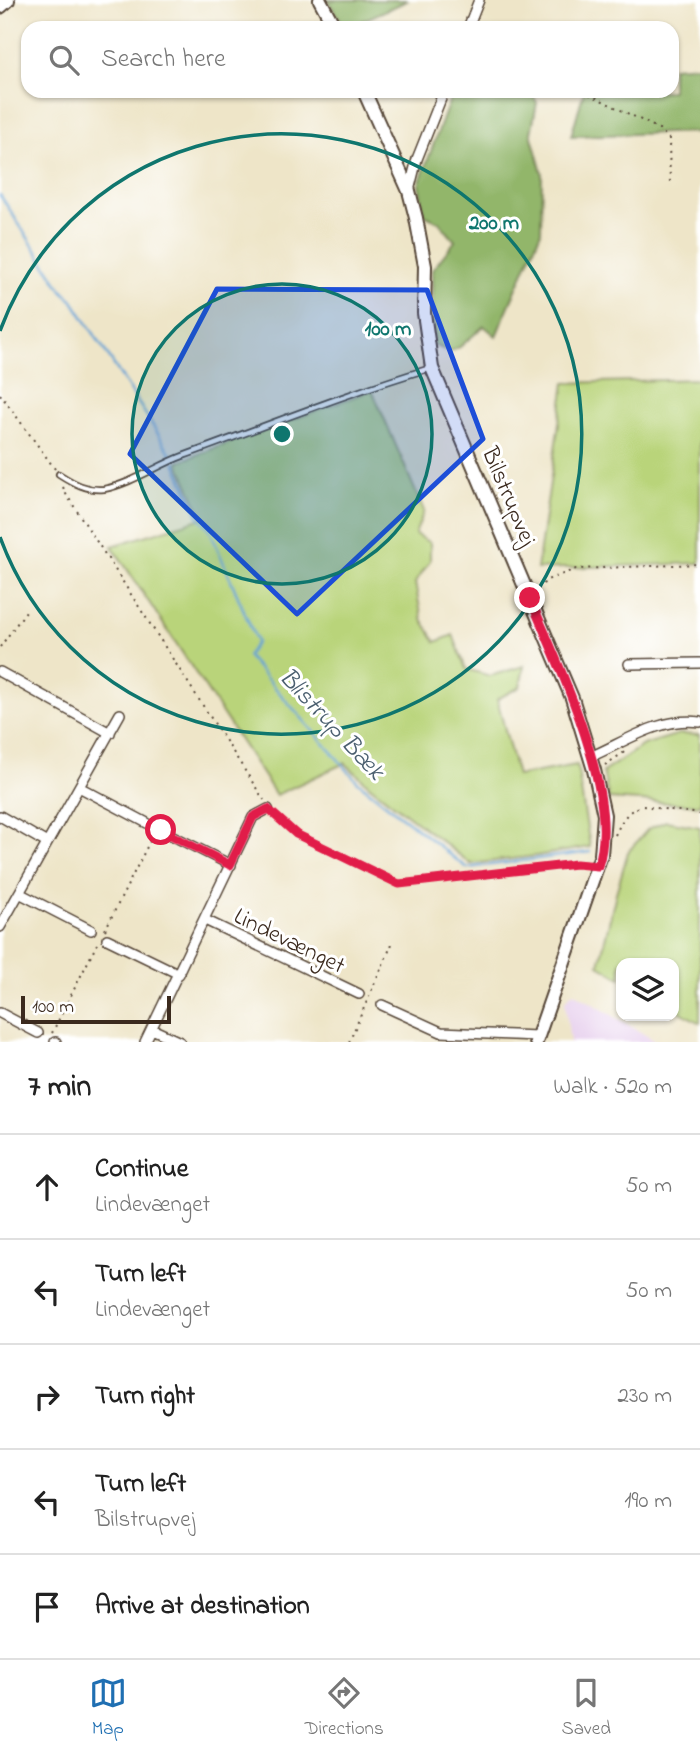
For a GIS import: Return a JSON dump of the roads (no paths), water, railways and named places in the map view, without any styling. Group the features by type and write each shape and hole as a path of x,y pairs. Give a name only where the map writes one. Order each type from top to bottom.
{"main road":[{"path":"0,6 7,0"}],"street":[{"path":"320,0 331,21"},
{"path":"471,21 479,0"},
{"name":"Bilstrupvej","path":"367,98 409,191 425,267 424,313 432,368 572,698 594,770 604,815 600,861 537,1039 441,1032 382,1005"},
{"path":"409,191 417,159 441,98"},
{"path":"629,664 700,663"},
{"path":"0,672 110,733"},
{"path":"0,927 120,714"},
{"path":"590,757 644,730 666,723 700,722"},
{"path":"79,788 147,823"},
{"name":"Lindevænget","path":"145,1042 253,817 268,809"},
{"path":"0,816 47,843"},
{"path":"161,830 230,865"},
{"path":"19,894 91,930"},
{"name":"Lindevænget","path":"205,920 363,996"},
{"path":"107,939 179,974"},
{"path":"0,1013 38,1033"},
{"path":"152,1029 180,1042"}],"lane":[{"path":"59,474 80,486 101,489 110,487 201,449 375,385 432,368"}],"waterway":[{"name":"Blistrup Bæk","path":"0,195 62,290 73,301 171,454"},
{"name":"Blistrup Bæk","path":"175,462 198,516 209,528 257,642 247,656 358,782 467,868 590,852"}]}
